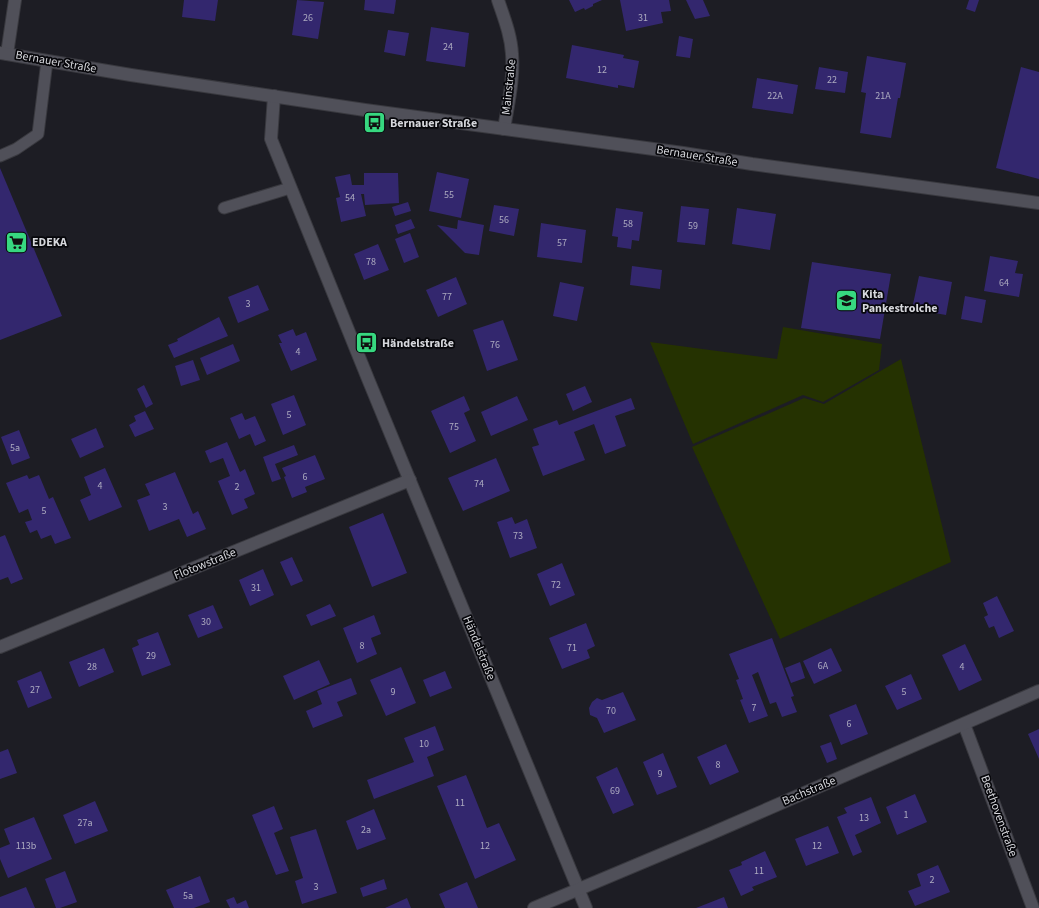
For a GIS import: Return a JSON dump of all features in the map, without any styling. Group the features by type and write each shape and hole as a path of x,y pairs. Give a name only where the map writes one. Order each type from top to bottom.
{"street":[{"path":"3,53 15,0"},
{"name":"Mainstraße","path":"498,0 509,33 512,55 512,86 504,129"},
{"name":"Bernauer Straße","path":"3,53 131,75 274,96 1039,203"},
{"name":"Händelstraße","path":"274,96 271,139 586,908"},
{"name":"Flotowstraße","path":"0,648 410,480"},
{"name":"Bachstraße","path":"534,908 1039,691"},
{"name":"Beethovenstraße","path":"964,724 1033,908"}],"lane":[{"path":"0,156 16,149 38,134 47,61"},
{"path":"224,208 290,188"}],"green space":[{"path":"783,327 882,344 879,370 823,402 803,395 693,444 650,342 777,359"},
{"path":"901,359 951,562 780,639 692,447 804,398 824,404"}],"building":[{"path":"184,0 218,0 215,21 182,17"},
{"path":"297,0 324,2 318,39 292,35"},
{"path":"365,0 396,0 394,14 364,10"},
{"path":"569,0 602,0 585,10 584,8 575,12"},
{"path":"620,0 669,0 671,11 661,12 663,23 626,31"},
{"path":"686,0 703,0 710,16 695,19"},
{"path":"969,0 979,0 975,12 966,9"},
{"path":"431,27 469,33 465,67 426,61"},
{"path":"388,30 409,33 405,56 384,52"},
{"path":"679,36 693,39 690,58 676,56"},
{"path":"572,45 624,55 623,58 639,61 634,88 618,85 618,88 566,78"},
{"path":"867,56 906,63 891,138 860,133 866,93 861,92"},
{"path":"819,67 848,72 845,93 815,89"},
{"path":"1021,67 1039,72 1039,179 996,168"},
{"path":"757,78 798,85 793,114 752,108"},
{"name":"EDEKA","path":"0,168 62,316 0,340"},
{"path":"437,172 469,179 461,218 429,211"},
{"path":"364,173 398,173 399,203 365,205 364,194 361,194 366,216 341,222 336,198 340,197 335,177 350,174 352,185 364,185"},
{"path":"408,202 411,211 395,216 392,207"},
{"path":"494,205 519,209 514,236 489,231"},
{"path":"681,206 709,209 705,245 677,242"},
{"path":"616,208 643,212 639,241 632,240 631,249 617,247 618,237 612,236"},
{"path":"737,208 776,214 770,250 732,244"},
{"path":"411,219 415,228 398,234 395,225"},
{"path":"458,220 484,225 479,255 465,253 437,225 457,229"},
{"path":"541,223 586,230 582,263 537,257"},
{"path":"410,233 419,257 404,263 395,239"},
{"path":"378,244 389,270 364,280 354,254"},
{"path":"990,256 1018,261 1015,273 1023,274 1019,297 984,291"},
{"name":"Kita Pankestrolche","path":"812,262 891,274 880,339 801,328"},
{"path":"632,266 662,270 660,289 630,285"},
{"path":"919,276 952,282 946,315 912,309"},
{"path":"456,277 467,304 438,317 426,290"},
{"path":"560,282 584,287 577,321 553,316"},
{"path":"258,285 269,310 238,323 228,297"},
{"path":"965,296 986,300 982,323 961,319"},
{"path":"219,317 228,336 174,358 168,345 178,341 177,339"},
{"path":"503,320 518,360 487,371 473,330"},
{"path":"293,329 296,336 306,332 317,360 291,371 279,343 282,343 278,335"},
{"path":"233,344 240,361 207,375 200,358"},
{"path":"193,360 200,380 181,386 175,366"},
{"path":"144,385 153,404 146,408 137,389"},
{"path":"585,386 592,402 573,411 566,394"},
{"path":"294,395 306,425 283,435 271,404"},
{"path":"464,396 470,410 464,413 476,441 450,453 431,411"},
{"path":"517,396 528,420 491,436 481,412"},
{"path":"631,398 635,409 615,416 626,446 605,454 594,424 574,432 585,460 543,476 532,447 539,445 533,429 557,420 559,425"},
{"path":"145,411 154,429 135,437 129,425 136,421 134,416"},
{"path":"242,413 245,420 255,416 266,441 255,446 250,434 239,439 230,418"},
{"path":"96,428 104,447 80,458 71,439"},
{"path":"19,430 30,458 12,465 1,437"},
{"path":"227,442 240,472 245,469 255,494 244,499 248,508 232,515 218,481 230,476 223,458 210,463 205,451"},
{"path":"294,445 298,455 275,464 281,479 272,482 263,457"},
{"path":"315,455 325,479 305,487 307,492 292,498 284,477 286,476 282,468"},
{"path":"496,458 510,491 463,511 448,478"},
{"path":"105,468 122,507 89,521 80,500 91,495 84,477"},
{"path":"175,472 193,514 198,511 206,529 187,537 179,519 149,531 137,500 150,495 145,484"},
{"path":"27,475 29,479 39,475 49,499 53,497 71,538 55,544 51,535 41,539 37,530 30,533 25,522 32,520 28,509 19,513 6,483"},
{"path":"383,513 407,573 372,587 349,527"},
{"path":"512,517 515,524 527,519 537,548 510,558 497,522"},
{"path":"5,535 23,579 11,584 8,577 0,580 0,537"},
{"path":"292,557 303,581 291,586 280,562"},
{"path":"562,563 575,595 550,606 537,574"},
{"path":"263,569 274,595 250,606 239,580"},
{"path":"997,596 1014,631 999,638 994,626 989,628 984,617 988,615 983,603"},
{"path":"330,604 336,616 311,626 306,615"},
{"path":"213,605 223,628 198,638 188,615"},
{"path":"374,615 381,634 371,638 377,654 357,663 343,628"},
{"path":"586,623 595,646 587,650 590,658 562,669 549,638"},
{"path":"158,632 171,665 142,676 132,648 139,645 137,640"},
{"path":"772,638 794,696 791,697 797,712 782,717 776,702 770,704 758,672 752,675 768,716 749,723 740,700 743,699 736,680 739,679 729,654"},
{"path":"965,644 982,680 959,691 942,655"},
{"path":"104,648 114,672 79,687 69,662"},
{"path":"831,648 842,671 814,684 803,661"},
{"path":"319,660 330,684 294,700 283,676"},
{"path":"800,662 805,678 791,683 785,668"},
{"path":"401,667 416,703 386,716 370,680"},
{"path":"41,671 52,698 28,708 17,681"},
{"path":"445,671 452,688 430,697 423,680"},
{"path":"911,674 922,699 897,710 885,686"},
{"path":"351,678 357,694 337,702 343,716 313,728 306,711 322,704 317,691"},
{"path":"623,692 636,720 604,733 597,718 590,715 589,708 592,702 597,698 602,700"},
{"path":"856,704 868,734 841,745 829,715"},
{"path":"435,726 444,750 427,757 434,776 374,799 367,780 414,762 404,738"},
{"path":"1039,729 1039,759 1028,734"},
{"path":"831,742 837,759 827,763 820,746"},
{"path":"726,744 739,772 710,785 697,757"},
{"path":"8,749 17,773 0,779 0,752"},
{"path":"663,753 677,787 657,795 643,762"},
{"path":"617,767 634,805 613,814 596,777"},
{"path":"466,775 487,828 499,823 516,860 475,879 437,786"},
{"path":"915,794 927,822 897,835 886,807"},
{"path":"871,797 881,823 855,835 862,852 853,856 837,817 847,813 844,808"},
{"path":"95,801 108,831 75,844 63,815"},
{"path":"274,806 283,829 274,833 289,871 276,875 252,815"},
{"path":"374,809 386,839 357,850 346,821"},
{"path":"34,817 52,859 8,878 0,859 0,848 10,844 4,829"},
{"path":"828,826 839,853 806,866 795,839"},
{"path":"316,829 337,893 302,904 295,881 303,878 290,837"},
{"path":"765,851 777,877 752,887 754,890 741,896 729,870 742,865 741,862"},
{"path":"938,865 950,892 915,906 908,891 921,886 917,874"},
{"path":"65,871 77,902 56,908 45,879"},
{"path":"200,876 210,902 194,908 174,908 166,890"},
{"path":"384,879 387,889 363,897 360,888"},
{"path":"467,882 478,908 445,908 439,894"},
{"path":"26,887 35,908 0,908 0,897"},
{"path":"234,897 237,904 246,900 249,908 230,908 226,900"},
{"path":"724,897 728,908 696,908"},
{"path":"407,898 411,908 385,908"}],"place":[{"name":"Bernauer Straße","path":"374,123"},
{"name":"EDEKA","path":"16,242"},
{"name":"Kita Pankestrolche","path":"846,301"},
{"name":"Händelstraße","path":"366,343"}]}
